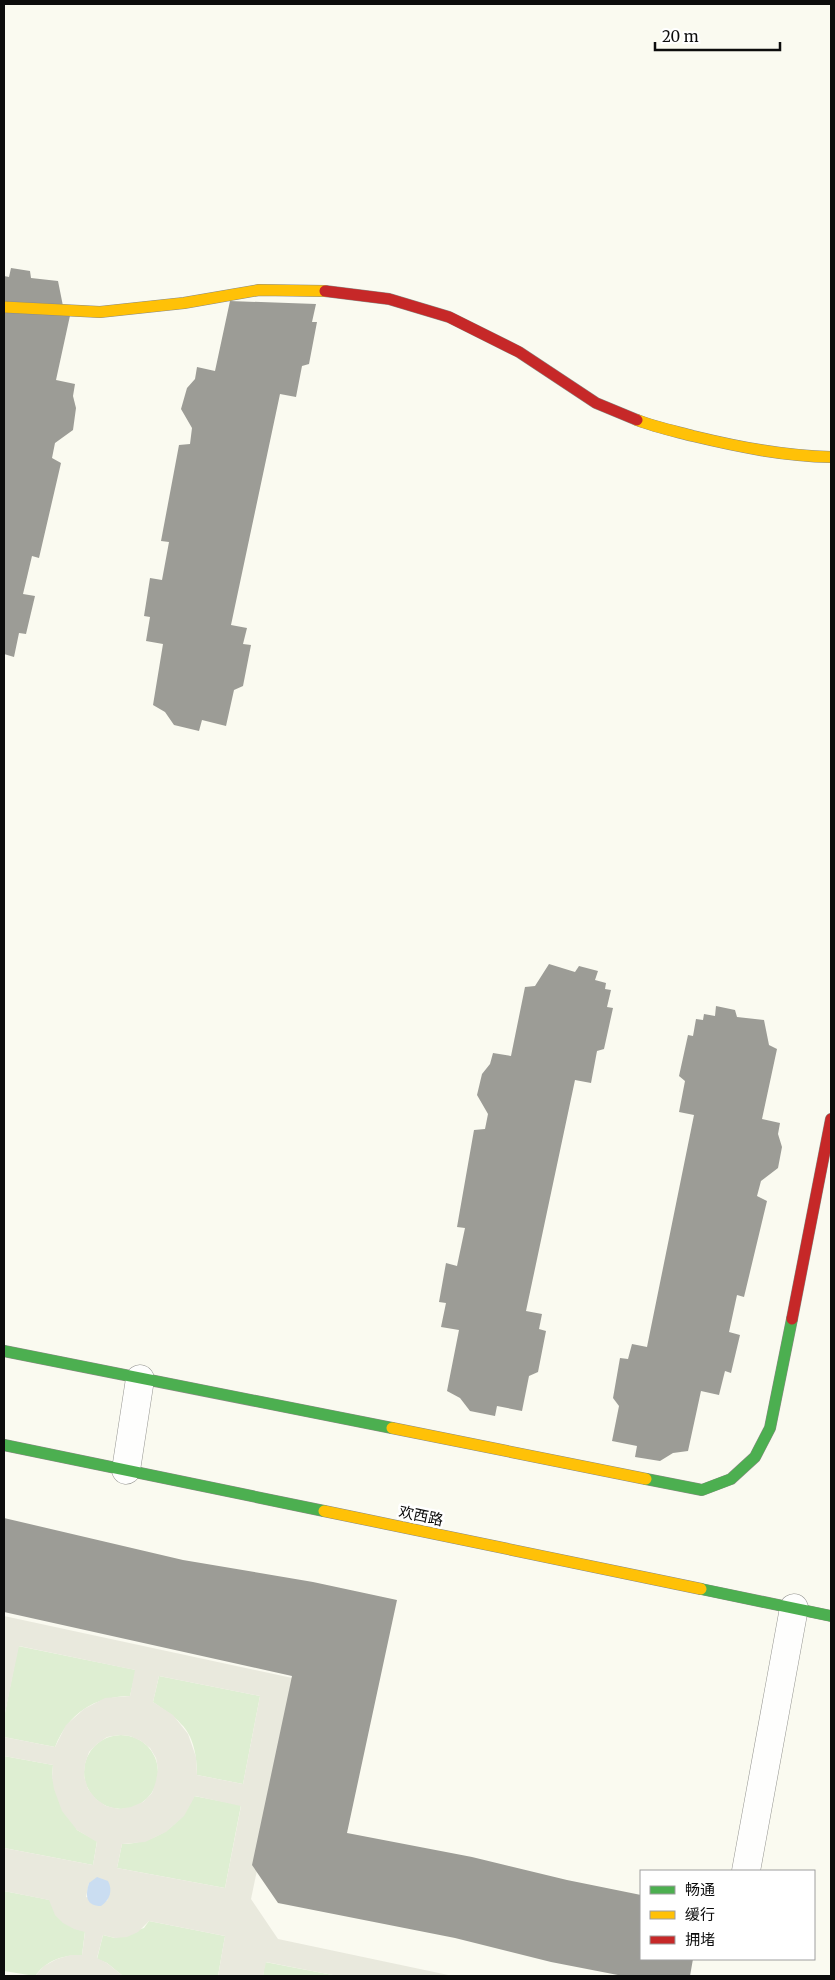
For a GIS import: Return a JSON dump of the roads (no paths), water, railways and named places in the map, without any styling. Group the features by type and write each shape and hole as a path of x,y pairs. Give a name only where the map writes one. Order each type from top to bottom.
{"street":[{"path":"4,308 100,312 184,303 259,290 330,291 389,299 448,317 519,352 596,403 650,425 725,444 794,456 831,457"},
{"path":"4,1351 702,1490 731,1479 755,1457 770,1428 831,1119"},
{"path":"126,1470 140,1379"},
{"name":"欢西路","path":"4,1445 831,1616"},
{"path":"746,1870 794,1608"}],"water":[{"path":"97,1877 108,1881 110,1888 108,1898 101,1906 92,1904 87,1896 89,1883"}]}
